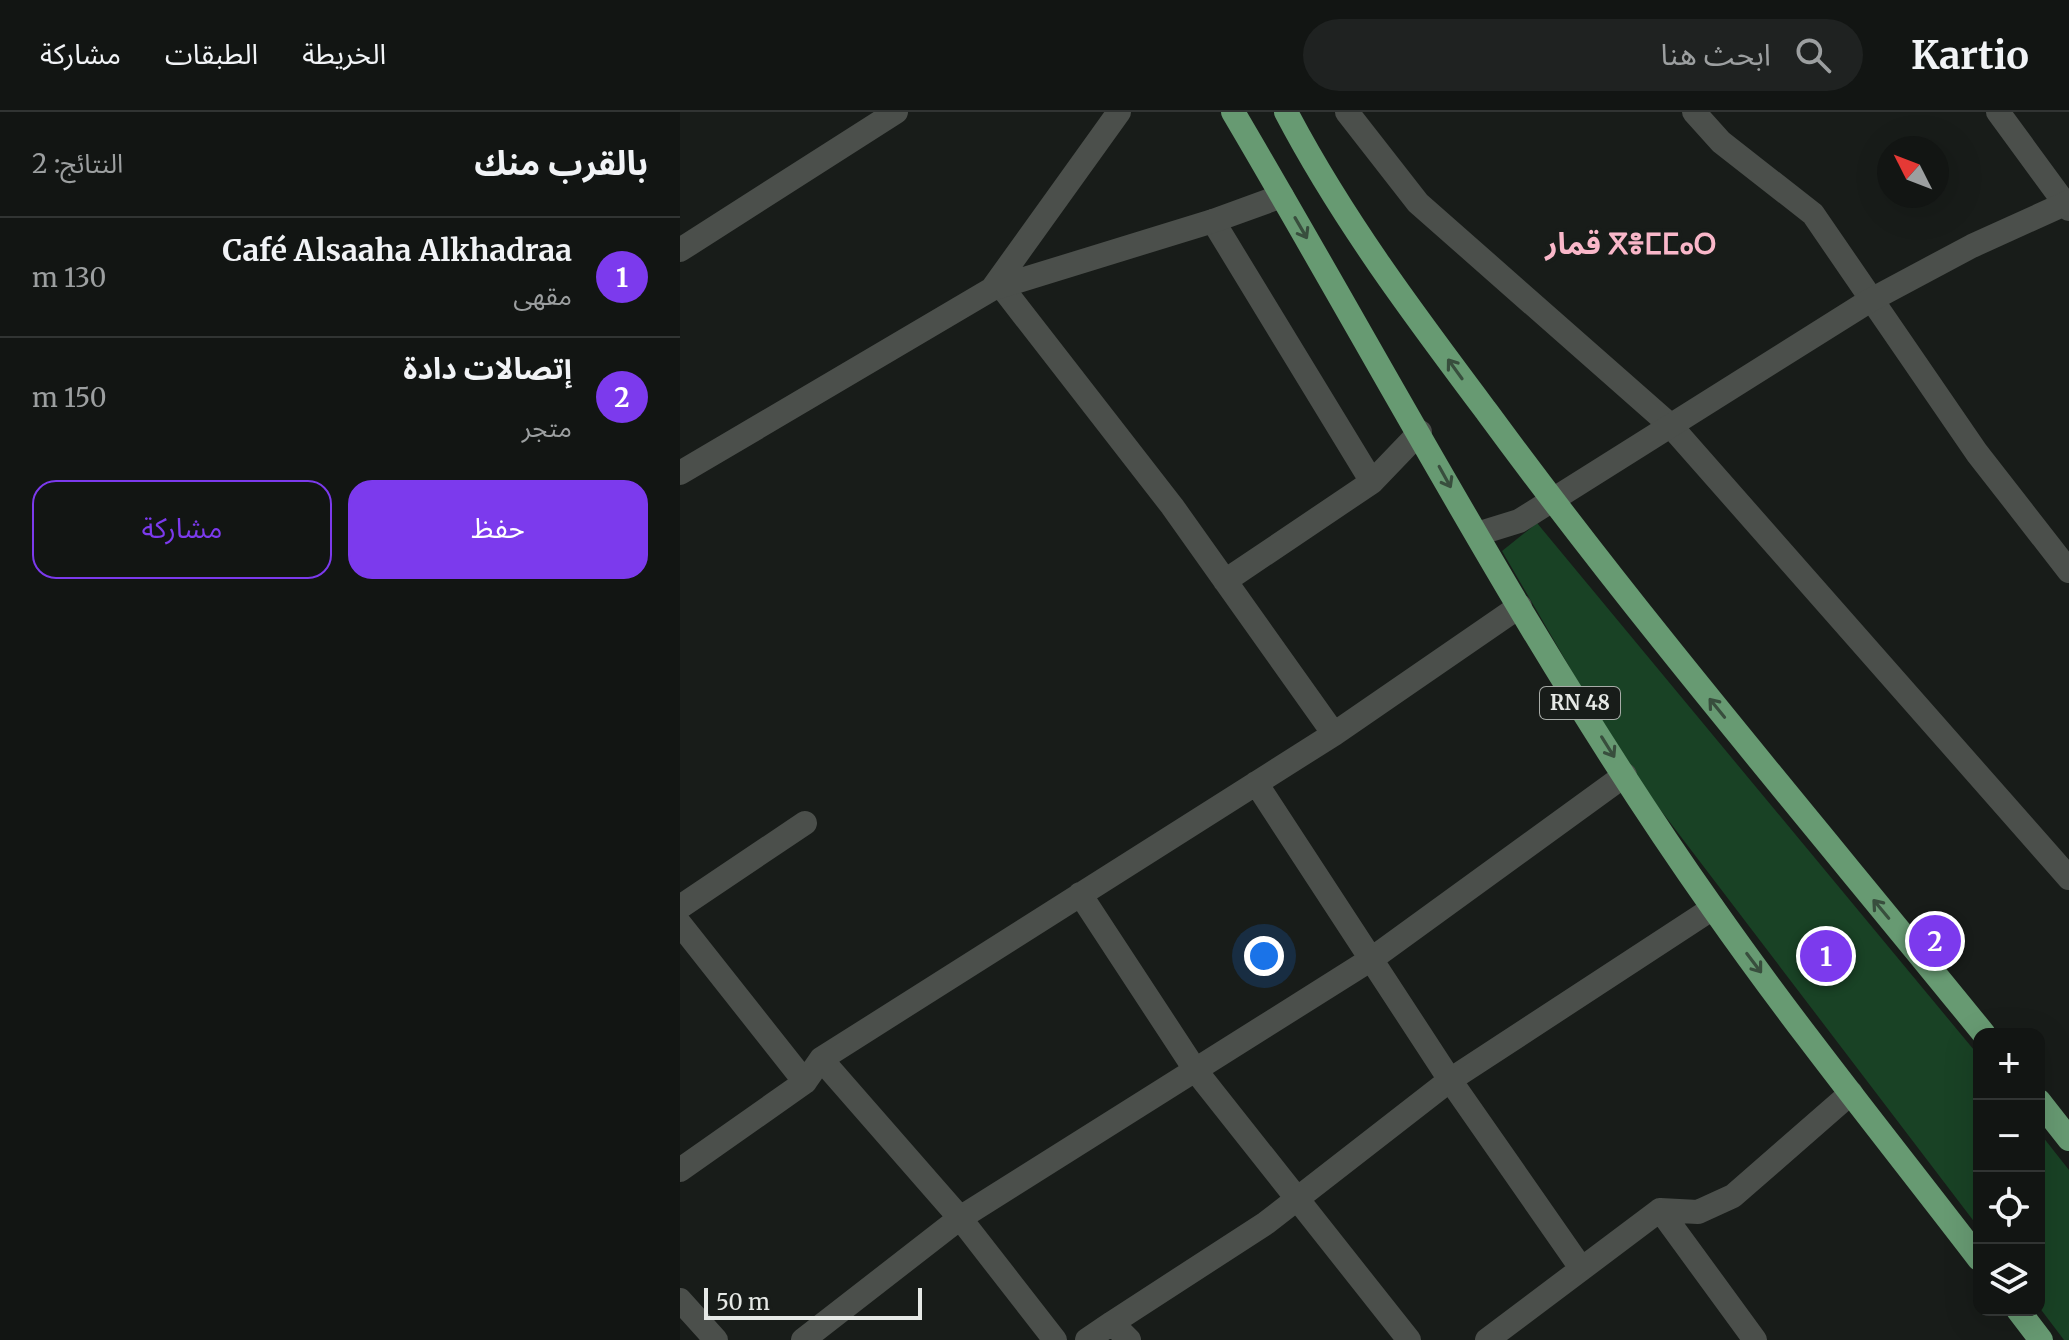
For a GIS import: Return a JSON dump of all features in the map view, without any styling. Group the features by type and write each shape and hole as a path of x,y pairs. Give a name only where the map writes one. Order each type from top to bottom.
{"highway":[{"name":"RN 48","path":"1233,112 1477,534 1625,775 1713,908 1973,1251"},
{"path":"1286,112 1385,274 1551,499 1784,791 1979,1028"},
{"path":"2045,1109 2069,1139"},
{"path":"2023,1316 2041,1340"}],"street":[{"path":"680,250 896,112"},
{"path":"996,288 1119,112"},
{"path":"1347,112 1418,203 1670,425 2069,878"},
{"path":"1694,112 1721,142 1813,214 1869,301 1977,453 2069,571"},
{"path":"1477,534 1519,521 1869,301 1972,246 2068,205 1998,112"},
{"path":"680,473 996,288 1213,221 1282,196"},
{"path":"1213,221 1372,482"},
{"path":"996,288 1172,506 1334,734"},
{"path":"1225,581 1372,482 1420,432"},
{"path":"680,1170 805,1082 821,1059 1334,734 1520,606"},
{"path":"803,1340 960,1218 1373,958 1625,775"},
{"path":"1256,783 1450,1080 1581,1268"},
{"path":"680,907 805,823"},
{"path":"1080,894 1196,1071 1409,1340"},
{"path":"1087,1340 1120,1332 1450,1080 1713,908"},
{"path":"680,924 805,1082"},
{"path":"821,1059 960,1218 1055,1340"},
{"path":"1487,1340 1660,1210 1698,1212 1733,1196 1851,1093"},
{"path":"1660,1210 1755,1340"},
{"path":"680,1300 716,1340"}],"green space":[{"path":"1537,523 1973,1049 1973,1220 1627,766 1502,551"},
{"path":"2045,1140 2069,1170 2069,1340 2064,1340 2045,1315"}],"place":[{"name":"إتصالات دادة","path":"1935,941"},
{"name":"Café Alsaaha Alkhadraa","path":"1826,956"}],"district":[{"name":"قمار ⴳⴻⵎⵎⴰⵔ","path":"1631,244"}]}
